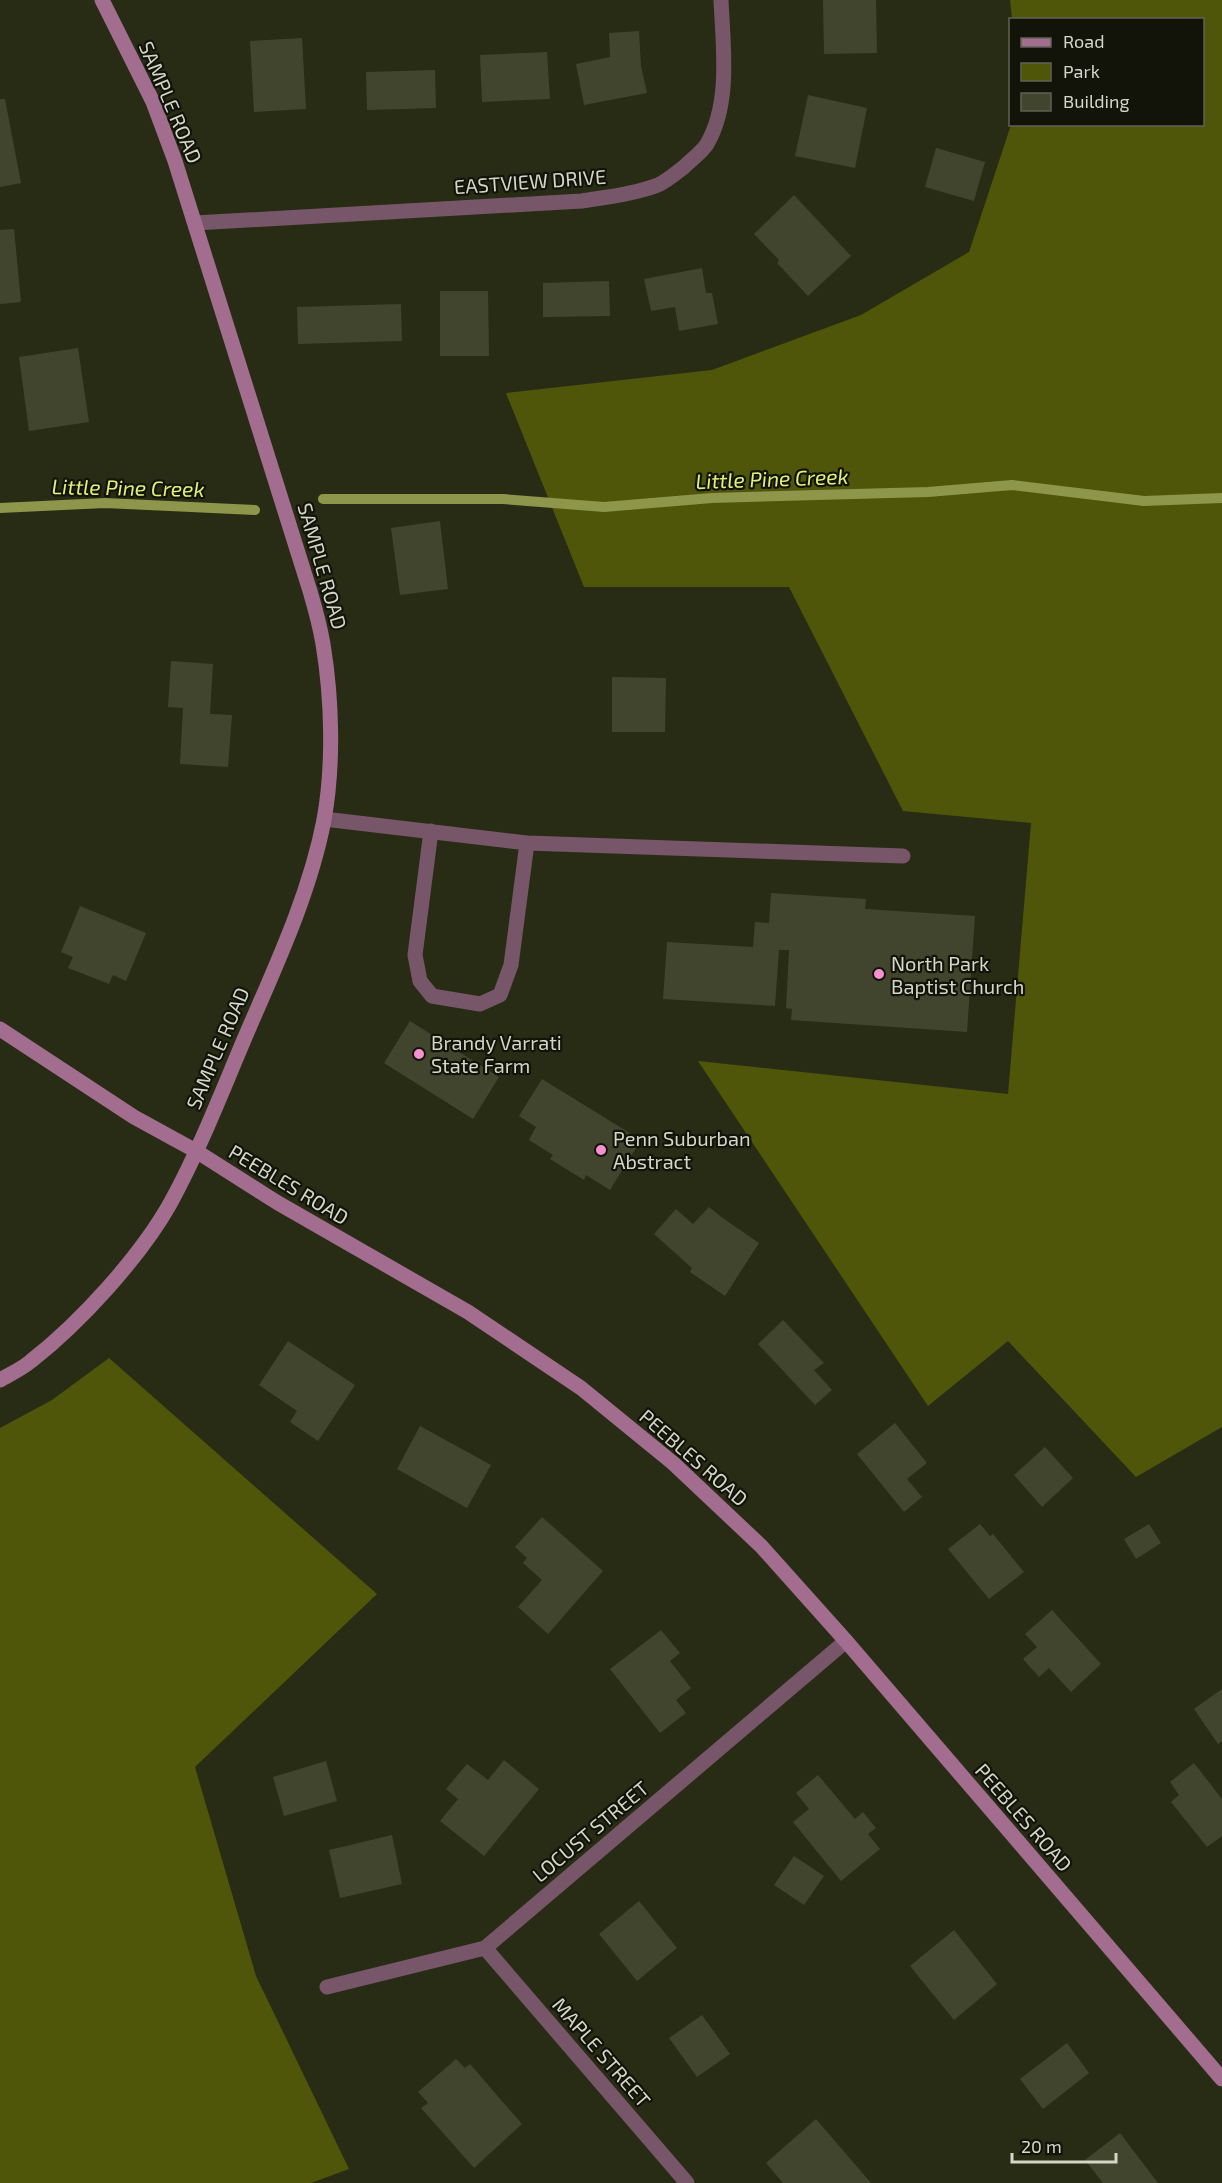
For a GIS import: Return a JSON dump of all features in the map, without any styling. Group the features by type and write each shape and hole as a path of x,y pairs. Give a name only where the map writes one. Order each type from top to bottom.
{"street":[{"name":"SAMPLE ROAD","path":"0,1380 30,1362 72,1325 103,1293 164,1213 196,1152 293,922 313,865 324,819 330,751 323,642 310,591 175,161 153,102 102,0"},
{"name":"EASTVIEW DRIVE","path":"195,223 582,201 623,194 660,184 676,173 706,145 715,123 722,98 721,0"},
{"path":"324,819 527,843 903,856"},
{"path":"431,831 415,955 420,981 432,996 480,1004 500,995 511,965 527,843"},
{"name":"PEEBLES ROAD","path":"0,1029 120,1108 278,1203 468,1312 581,1388 673,1463 761,1546 846,1641 1222,2079"},
{"name":"LOCUST STREET","path":"327,1987 485,1948 846,1641"},
{"name":"MAPLE STREET","path":"485,1948 687,2183"}],"green space":[{"path":"1010,0 1222,0 1222,1427 1136,1477 1008,1341 928,1406 698,1061 1008,1094 1031,823 903,811 789,587 584,587 506,393 712,370 861,315 969,252 1011,126 1204,126 1204,18 1012,18"},
{"path":"109,1358 377,1594 195,1767 256,1976 349,2169 311,2183 0,2183 0,1428 52,1400"}],"building":[{"path":"823,0 876,0 877,53 824,54"},
{"path":"639,31 641,66 647,93 584,105 576,64 610,57 609,33"},
{"path":"302,38 306,109 254,112 250,41"},
{"path":"547,52 550,99 482,102 480,55"},
{"path":"435,70 436,108 367,110 366,72"},
{"path":"808,95 867,108 855,168 795,156"},
{"path":"0,99 5,99 21,183 0,187"},
{"path":"936,148 985,162 974,201 925,187"},
{"path":"794,195 851,256 808,296 754,234"},
{"path":"14,229 21,302 0,304 0,230"},
{"path":"702,268 706,293 712,293 718,324 679,331 675,307 651,311 644,279"},
{"path":"609,281 610,316 543,317 543,283"},
{"path":"440,291 488,291 489,356 440,356"},
{"path":"401,304 402,341 298,344 297,307"},
{"path":"78,348 89,422 29,431 19,357"},
{"path":"440,521 448,589 400,595 391,528"},
{"path":"171,661 213,664 210,714 232,715 228,767 180,764 183,708 168,707"},
{"path":"612,677 666,678 665,732 612,732"},
{"name":"North Park Baptist Church","path":"771,893 866,899 865,909 975,916 967,1032 791,1020 792,1009 786,1008 789,950 779,950 775,1006 663,999 667,942 753,947 755,922 769,923"},
{"path":"80,906 146,933 126,981 113,975 109,984 68,968 73,957 61,952"},
{"path":"410,1021 499,1077 473,1119 384,1063"},
{"path":"542,1079 641,1140 610,1190 586,1175 584,1180 550,1159 553,1155 529,1140 536,1127 519,1116"},
{"path":"709,1207 759,1243 725,1296 690,1272 692,1268 654,1234 676,1209 693,1224"},
{"path":"783,1320 824,1363 814,1370 832,1390 815,1405 758,1344"},
{"path":"288,1341 355,1385 318,1441 290,1422 297,1411 259,1385"},
{"path":"895,1423 927,1463 907,1479 922,1497 904,1512 857,1454"},
{"path":"420,1426 491,1465 467,1508 397,1469"},
{"path":"1045,1447 1073,1478 1042,1507 1014,1475"},
{"path":"542,1517 603,1571 548,1634 518,1607 542,1580 523,1563 527,1558 515,1547"},
{"path":"980,1524 990,1536 993,1534 1024,1572 989,1599 948,1549"},
{"path":"1149,1524 1161,1543 1136,1559 1124,1539"},
{"path":"1052,1610 1101,1664 1071,1692 1049,1668 1039,1677 1023,1659 1037,1647 1025,1634"},
{"path":"661,1630 680,1653 670,1661 691,1688 676,1700 686,1713 660,1733 610,1669"},
{"path":"1222,1689 1222,1741 1218,1744 1194,1709"},
{"path":"504,1760 539,1789 484,1856 440,1821 458,1799 446,1789 467,1764 488,1780"},
{"path":"326,1761 337,1801 284,1816 273,1777"},
{"path":"1194,1763 1222,1799 1222,1836 1207,1847 1171,1802 1179,1795 1170,1782"},
{"path":"818,1775 855,1819 863,1812 876,1828 868,1834 880,1849 841,1881 793,1822 809,1809 796,1793"},
{"path":"392,1835 402,1884 340,1898 329,1850"},
{"path":"794,1856 824,1876 804,1905 774,1885"},
{"path":"639,1901 677,1948 637,1981 599,1934"},
{"path":"954,1930 997,1984 954,2020 910,1966"},
{"path":"702,2015 730,2054 697,2077 669,2038"},
{"path":"1067,2043 1089,2073 1043,2109 1020,2079"},
{"path":"456,2059 465,2068 470,2064 522,2124 474,2168 421,2108 428,2103 418,2092"},
{"path":"816,2119 871,2183 783,2183 766,2163"},
{"path":"1120,2133 1158,2183 1103,2183 1085,2160"}],"waterway":[{"name":"Little Pine Creek","path":"323,499 503,499 604,507 712,498 928,492 1012,485 1144,501 1222,498"},
{"name":"Little Pine Creek","path":"0,508 105,503 255,510"}],"place":[{"name":"North Park Baptist Church","path":"879,974"},
{"name":"Brandy Varrati State Farm","path":"419,1054"},
{"name":"Penn Suburban Abstract","path":"601,1150"}]}
